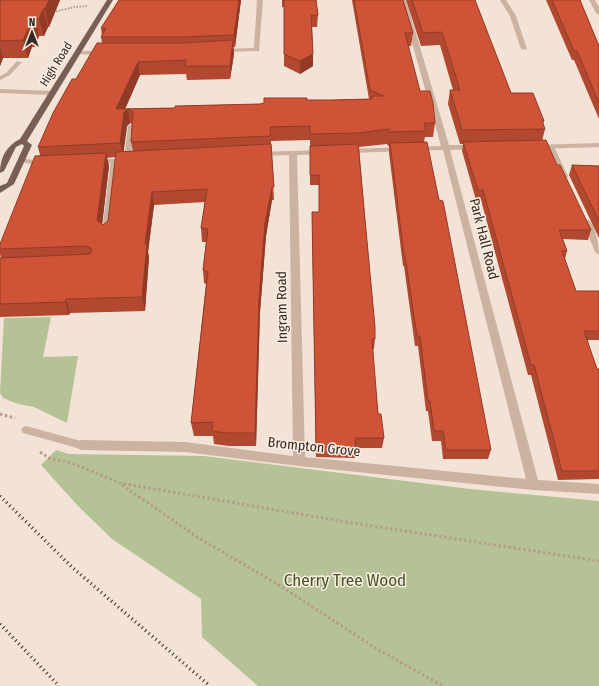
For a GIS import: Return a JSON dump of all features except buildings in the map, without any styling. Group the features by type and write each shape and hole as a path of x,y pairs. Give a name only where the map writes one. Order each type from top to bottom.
{"main road":[{"name":"High Road","path":"0,172 13,146 23,141 108,3"},
{"path":"0,190 10,184 22,160 28,145 23,141"}],"street":[{"path":"213,52 257,50 260,0"},
{"name":"Park Hall Road","path":"403,0 446,148 533,485"},
{"path":"592,0 599,13"},
{"path":"77,53 114,53"},
{"path":"0,91 52,93"},
{"path":"528,147 599,146"},
{"path":"246,155 483,147"},
{"name":"Ingram Road","path":"293,153 298,461"},
{"path":"22,160 35,162 40,166 55,165"},
{"path":"85,163 132,160"},
{"name":"Brompton Grove","path":"81,445 185,447 298,461 533,485 599,489"}],"lane":[{"path":"504,0 513,16 524,49"},
{"path":"0,78 8,74 19,62"},
{"path":"131,126 132,160"},
{"path":"550,147 566,180"},
{"path":"106,234 114,161"},
{"path":"583,214 599,252"},
{"name":"Brompton Grove","path":"26,430 81,445"}],"path":[{"path":"47,14 75,7 108,3"},
{"path":"0,414 17,418 26,430 28,444 49,458 74,464 120,483 197,537 279,585 378,649 443,686"},
{"path":"120,483 340,521 599,561"}],"green space":[{"path":"51,317 43,357 78,356 67,423 34,407 18,404 3,398 0,393 4,318"},
{"name":"Cherry Tree Wood","path":"56,450 69,454 204,456 470,489 599,501 599,686 258,686 202,637 201,599 112,539 78,506 41,465"}],"railway":[{"path":"0,496 73,568 210,686"},
{"path":"0,624 59,686"}]}
